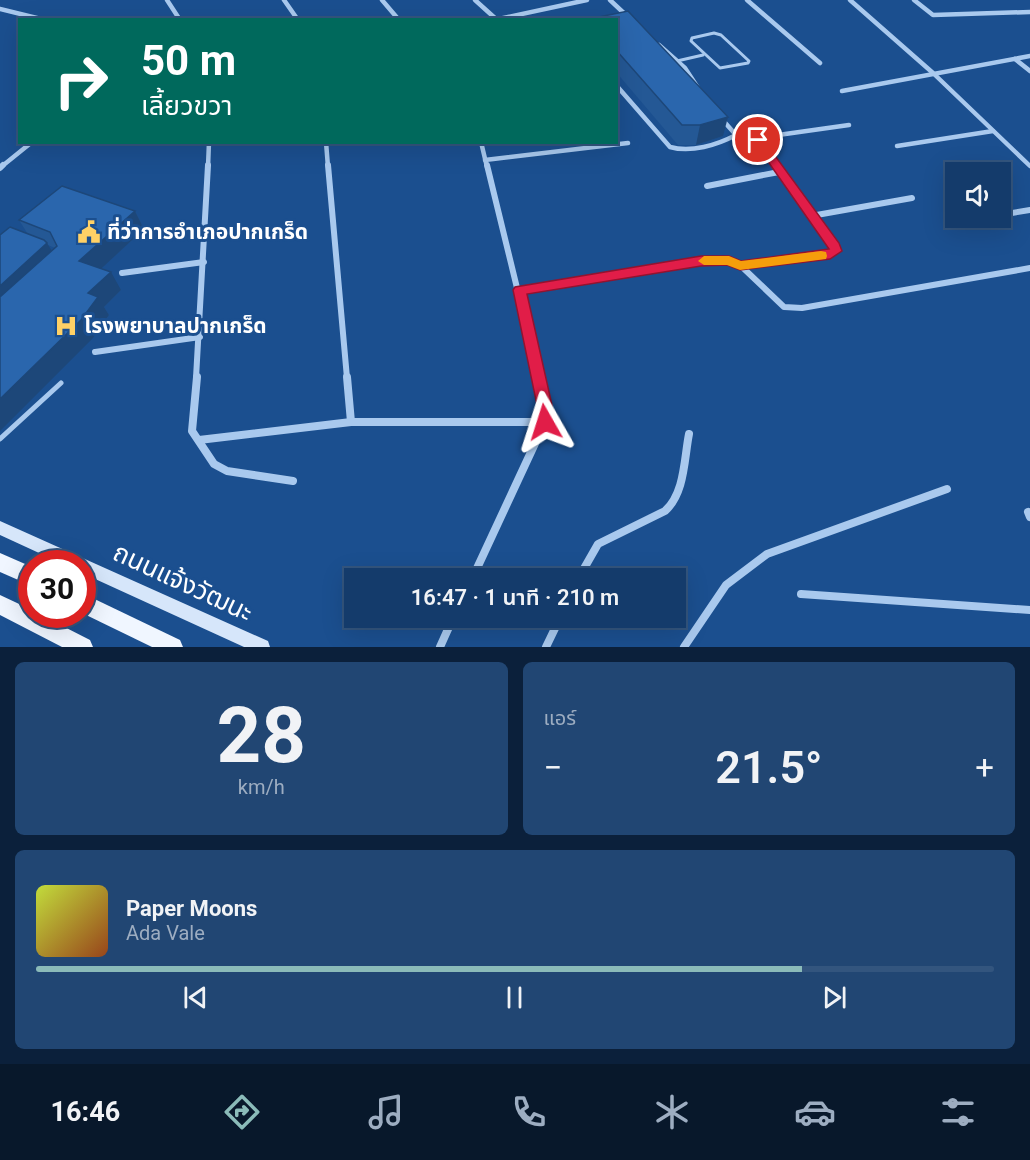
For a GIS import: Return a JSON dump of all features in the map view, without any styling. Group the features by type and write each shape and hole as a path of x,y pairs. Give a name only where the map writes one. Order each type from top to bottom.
{"main road":[{"name":"ถนนแจ้งวัฒนะ","path":"0,528 48,550"},
{"path":"0,562 18,570"},
{"name":"ถนนแจ้งวัฒนะ","path":"96,572 262,647"},
{"path":"0,605 83,647"},
{"path":"96,609 173,647"}],"street":[{"path":"167,0 179,18"},
{"path":"284,0 297,18"},
{"path":"382,0 397,18"},
{"path":"475,0 494,18"},
{"path":"500,18 587,0"},
{"path":"610,0 633,22"},
{"path":"747,0 820,63"},
{"path":"850,0 933,73 1030,166"},
{"path":"914,0 933,15 1030,12"},
{"path":"0,9 37,18"},
{"path":"650,38 677,61 696,82 702,97"},
{"path":"842,91 1030,57"},
{"path":"1015,59 1030,71"},
{"path":"618,87 670,147 676,150 685,151 729,140 736,135 718,116"},
{"path":"740,265 830,255 836,251 758,140 764,137 849,125"},
{"path":"897,146 993,130"},
{"path":"485,160 628,143"},
{"path":"0,168 30,144"},
{"path":"209,144 200,337 192,431 214,464 227,471 293,481"},
{"path":"326,144 351,422"},
{"path":"477,568 545,422 545,405 519,290 481,144"},
{"path":"707,186 779,172"},
{"path":"811,216 912,198"},
{"path":"1011,213 1030,210"},
{"path":"519,290 701,261 729,260 740,265 784,307 802,308 1030,268"},
{"path":"122,273 204,262"},
{"path":"95,352 200,337"},
{"path":"199,440 351,422 545,422"},
{"path":"584,568 598,544 665,511 674,503 690,434"},
{"path":"684,647 726,585 767,554 947,489"},
{"path":"801,594 1030,610"},
{"path":"440,647 449,628"},
{"path":"546,647 555,628"}],"lane":[{"path":"718,33 749,61 746,64 720,68 704,54 691,39 718,33"},
{"path":"677,61 704,54"},
{"path":"0,439 61,383"}],"building":[{"path":"628,11 728,117 700,125 682,125 618,52 618,18 594,18"},
{"path":"62,186 135,211 79,261 111,272 88,293 98,297 81,320 0,399 0,297 57,246 50,232 19,220"},
{"path":"10,227 47,243 0,286 0,235"}],"slow traffic":[{"path":"704,261 729,260 740,265 821,256"}],"place":[{"name":"ที่ว่าการอำเภอปากเกร็ด","path":"89,232"},
{"name":"โรงพยาบาลปากเกร็ด","path":"66,326"}],"route":[{"path":"545,422 545,405 519,290 701,261 729,260 740,265 830,255 836,251 758,140"}]}
